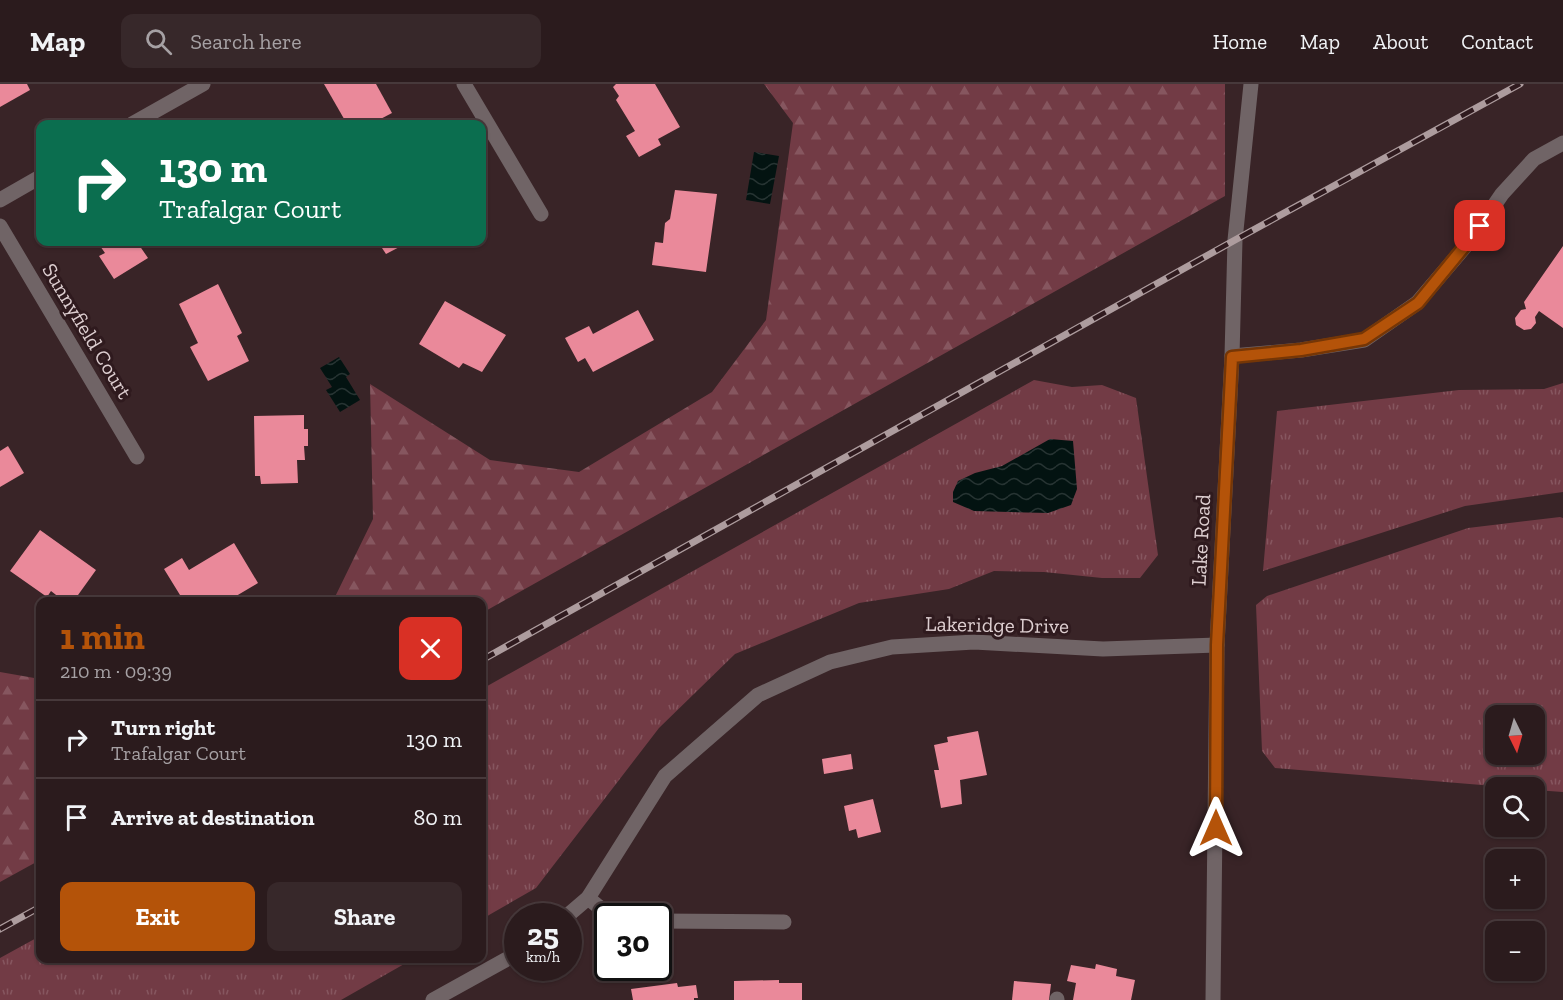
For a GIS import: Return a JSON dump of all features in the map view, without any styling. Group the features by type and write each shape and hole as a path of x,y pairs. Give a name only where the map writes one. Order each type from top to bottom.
{"street":[{"path":"139,120 203,84"},
{"path":"464,84 485,120"},
{"name":"Lake Road","path":"1213,1000 1217,645 1232,357 1234,240 1251,84"},
{"path":"486,121 541,214"},
{"path":"1232,357 1301,350 1364,339 1418,303 1468,242 1502,194 1534,159 1563,143"},
{"path":"0,200 36,179"},
{"name":"Sunnyfield Court","path":"0,226 137,457"},
{"name":"Lakeridge Drive","path":"582,903 588,898 665,776 758,696 830,662 892,647 974,642 1103,649 1217,645"},
{"path":"588,898 594,903"},
{"path":"672,921 784,922"},
{"path":"433,1000 504,961"}],"green space":[{"path":"764,84 1225,84 1225,196 486,611 486,597 335,597 373,519 370,384 490,460 579,472 712,392 766,320 793,123"},
{"path":"1034,380 1072,387 1102,385 1136,398 1158,555 1140,578 1102,578 1044,572 994,571 949,589 859,603 735,654 659,728 536,888 510,903 504,903 504,906 486,917 486,687"},
{"path":"1563,383 1563,492 1465,506 1263,571 1277,411 1459,390 1544,389"},
{"path":"1563,518 1563,792 1545,791 1545,777 1485,777 1485,785 1275,768 1262,751 1256,605 1267,596 1468,528"},
{"path":"0,672 36,678 36,862 0,882"},
{"path":"36,938 36,963 406,963 341,1000 0,1000 0,958"}],"water":[{"path":"754,152 779,156 770,204 746,200"},
{"path":"339,357 350,374 346,377 360,400 340,412 326,390 332,387 320,368"},
{"path":"1050,439 1073,441 1077,489 1071,505 1048,513 974,511 953,502 953,492 958,481 975,473 1002,466"}],"building":[{"path":"0,84 27,84 30,90 0,107"},
{"path":"324,84 376,84 392,113 379,120 345,120"},
{"path":"616,84 655,84 680,127 658,139 661,145 639,157 626,136 635,131 616,100 619,96 613,87"},
{"path":"675,190 717,194 706,272 652,265 655,242 663,243 665,223 670,219"},
{"path":"100,246 140,246 148,258 114,279 99,256 105,253"},
{"path":"381,246 401,246 386,254"},
{"path":"1563,246 1563,328 1539,311 1535,317 1536,323 1531,329 1524,330 1516,325 1515,318 1521,310 1526,309 1524,302"},
{"path":"218,284 242,333 237,336 249,361 208,381 190,347 198,343 179,304"},
{"path":"445,301 506,335 482,372 463,363 459,368 419,344"},
{"path":"638,310 654,340 593,372 585,358 578,362 565,338 589,326 593,334"},
{"path":"304,415 304,429 308,429 308,446 304,446 305,460 297,460 298,483 261,484 260,476 255,476 254,416"},
{"path":"8,446 24,473 0,487 0,451"},
{"path":"40,530 96,570 77,597 59,597 51,591 47,597 10,571"},
{"path":"234,543 258,583 234,597 176,597 180,595 164,569 182,558 189,570"},
{"path":"978,731 987,775 960,780 962,804 941,808 934,770 939,770 934,745 948,742 947,737"},
{"path":"851,754 853,769 824,774 822,759"},
{"path":"873,799 881,832 858,838 856,829 849,831 844,806"},
{"path":"1096,964 1117,969 1116,976 1135,980 1131,1000 1073,1000 1076,983 1067,981 1071,965 1095,969"},
{"path":"779,980 779,983 802,983 802,1000 734,1000 734,981"},
{"path":"1014,981 1051,984 1049,1000 1012,1000"},
{"path":"677,983 678,987 696,985 698,998 694,1000 633,1000 631,989"}],"railway":[{"path":"486,658 1235,240 1520,84"},
{"path":"0,929 36,909"}],"route":[{"path":"1216,828 1217,645 1232,357 1301,350 1364,339 1418,303 1480,226"}]}
